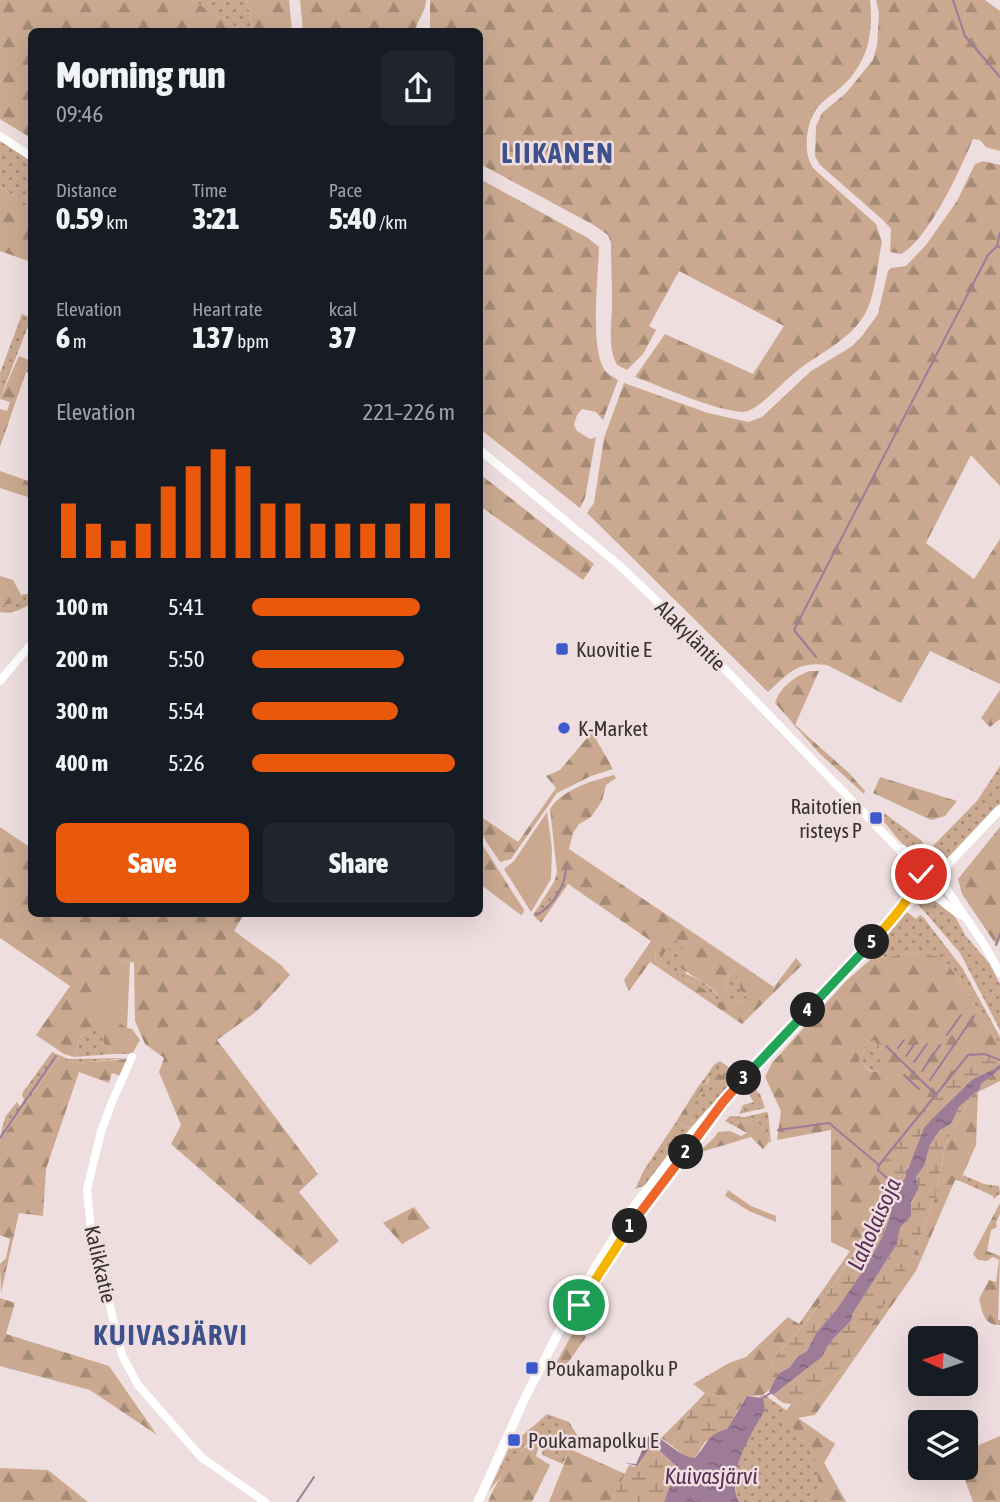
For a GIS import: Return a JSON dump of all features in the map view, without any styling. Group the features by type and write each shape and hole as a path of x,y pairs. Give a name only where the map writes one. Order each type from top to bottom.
{"main road":[{"path":"0,136 28,154"},
{"name":"Alakyläntie","path":"483,452 619,565 666,610 913,864 918,880"},
{"path":"0,681 28,648"},
{"path":"894,918 924,871 949,863 1000,809"},
{"path":"478,1502 529,1390 567,1319 579,1305 636,1216 723,1102 894,918 916,897 940,891 979,832"},
{"name":"Alakyläntie","path":"886,837 935,869"},
{"path":"935,869 1000,973"},
{"path":"918,880 921,889 952,908 970,924"},
{"name":"Kalikkatie","path":"132,1057 101,1132 87,1189 91,1229 122,1355 138,1385 201,1457 264,1502"}],"green space":[{"path":"0,0 192,0 238,28 28,28 28,136 0,119"},
{"path":"192,0 246,0 252,21 251,28 238,28"},
{"path":"246,0 289,0 292,28 251,28 252,21"},
{"path":"300,0 426,0 416,28 303,28"},
{"path":"430,0 870,0 870,29 864,56 846,82 819,106 810,124 807,141 808,157 813,168 876,224 882,242 872,297 865,314 841,340 801,367 748,411 716,407 635,377 665,334 753,374 784,326 679,271 649,326 656,330 643,354 627,370 617,365 611,341 611,243 608,235 483,166 483,28 430,28"},
{"path":"876,0 985,0 1000,11 1000,151 973,139 933,219 912,246 901,254 890,252 891,229 884,221 819,164 815,156 816,126 822,113 846,93 873,60 877,46 879,13"},
{"path":"0,141 28,159 28,205 0,187"},
{"path":"983,161 1000,165 1000,486 971,455 926,543 974,579 1000,539 1000,684 930,651 901,703 827,665 817,664 794,670 768,692 587,513 594,503 604,438 624,383 708,413 748,422 762,417 811,371 851,347 862,336 878,314 888,271 906,266 926,245 957,201 975,164"},
{"path":"483,181 588,238 599,247 596,308 599,354 605,370 618,380 603,420 596,412 582,409 574,425 577,431 590,439 596,437 585,498 580,508 483,431"},
{"path":"0,187 28,205 28,261 0,251"},
{"path":"22,314 28,317 28,326 0,399 0,373"},
{"path":"19,356 28,360 28,372 0,447 0,409 7,411 10,402 0,399"},
{"path":"0,471 28,481 28,497 0,488"},
{"path":"483,476 594,564 583,580 483,508"},
{"path":"0,576 13,580 21,595 18,602 0,606"},
{"path":"28,594 28,606 12,612 0,612 0,606 18,602 21,595"},
{"path":"810,671 819,671 795,725 849,773 865,791 864,794 819,753 775,703 780,692 789,683"},
{"path":"1000,690 1000,719 990,727 981,718"},
{"path":"592,732 613,769 591,776 557,793 511,859 500,862 483,836 483,818 518,842 556,788 546,776 560,770"},
{"path":"1000,766 1000,804 951,857 940,865 921,858 977,801"},
{"path":"614,775 616,778 606,785 602,801 591,817 579,824 573,833 569,849 774,987 796,958 802,965 742,1024 650,962 629,991 624,980 651,941 568,884 557,872 550,809 570,791","holes":["677,939 682,942 682,949 676,963 713,990 722,1002 717,1002 704,989 655,961 656,952 662,956","733,969 738,973 740,990 748,997 736,1004 730,998 725,984"]},
{"path":"880,777 957,801 945,816 931,820 873,793"},
{"path":"547,812 552,848 551,879 531,912 504,869 514,861"},
{"path":"884,813 922,841 924,846 916,855 880,817"},
{"path":"0,827 28,846 28,917 242,917 234,931 281,965 290,975 257,1011 217,1040 318,1174 299,1192 339,1241 310,1265 171,1144 181,1125 159,1072 164,1058 145,1044 135,1021 134,963 121,959 127,1028 132,1029 140,1040 132,1054 114,1054 104,1044 104,1036 100,1031 85,1033 80,1038 78,1052 74,1057 64,1054 36,1035 70,986 0,938"},
{"path":"1000,827 1000,940 997,946 962,894 958,879"},
{"path":"483,846 524,910 521,915 483,886"},
{"path":"557,872 568,884 541,923 533,915 554,882"},
{"path":"921,899 940,902 956,918 965,935 989,963 1000,984 1000,1030 960,953 917,903"},
{"path":"907,912 916,919 920,915 924,918 963,969 1000,1037 1000,1045 953,971 916,952 870,960 865,956"},
{"path":"677,938 682,942 686,974 707,985 722,1002 717,1002 704,989 655,961 656,951 662,956"},
{"path":"916,952 938,957 953,971 1000,1045 1000,1060 985,1054 968,1055 879,1165 886,1180 853,1253 825,1297 773,1359 772,1365 778,1374 770,1389 764,1394 747,1396 738,1410 693,1384 729,1363 746,1357 788,1317 799,1324 850,1251 831,1242 831,1130 777,1140 781,1111 765,1077 772,1063 845,982 870,960","holes":["868,1039 874,1040 883,1052 883,1067 876,1072 870,1071 859,1061"]},
{"path":"121,959 130,962 127,1028 91,1005"},
{"path":"733,969 738,973 740,990 748,997 736,1004 730,998 725,984"},
{"path":"92,1030 100,1031 104,1036 104,1044 114,1054 74,1057 78,1052 80,1038"},
{"path":"868,1039 874,1039 883,1052 883,1067 876,1072 859,1061"},
{"path":"52,1052 68,1059 129,1058 75,1063 58,1058 0,1141 5,1117 17,1102 20,1106 24,1100 23,1092"},
{"path":"985,1054 1000,1060 1000,1064 973,1079 906,1170 885,1231 869,1262 836,1310 816,1333 807,1351 778,1374 772,1365 773,1359 809,1318 840,1276 865,1230 886,1180 878,1170 879,1165 968,1055"},
{"path":"58,1058 75,1063 127,1059 121,1076 112,1073 109,1083 79,1072 46,1169 43,1216 19,1213 1,1293 0,1264 6,1258 10,1239 0,1235 0,1141"},
{"path":"720,1061 741,1076 688,1132 646,1185 635,1189 644,1170 676,1122 688,1128 693,1120 686,1116 699,1093 728,1078 709,1078 703,1087 696,1090"},
{"path":"1000,1069 1000,1081 978,1092 976,1145 960,1181 955,1180 916,1271 815,1415 798,1418 835,1444 824,1463 846,1502 822,1502 811,1448 784,1414 791,1404 806,1399 842,1370 911,1261 936,1195 945,1145 971,1097 980,1089 981,1084"},
{"path":"717,1073 728,1078 699,1093 687,1116 693,1120 688,1128 676,1122 696,1090 707,1083 711,1075"},
{"path":"748,1082 760,1094 765,1108 739,1114 743,1105 754,1102 745,1089"},
{"path":"971,1097 945,1145 936,1195 911,1261 878,1315 842,1370 806,1399 791,1404 783,1403 773,1395 822,1357 830,1342 851,1321 853,1313 897,1244 900,1228 911,1216 911,1204 919,1188 916,1177 924,1166 930,1145 940,1130 951,1124 959,1107"},
{"path":"766,1112 771,1142 755,1119 731,1124 725,1121 730,1116 745,1117"},
{"path":"755,1119 768,1135 769,1142 763,1149 751,1137 698,1153 718,1132 730,1131 741,1136 747,1133 731,1124"},
{"path":"963,1175 984,1184 999,1186 1000,1194 994,1199 993,1196 960,1181"},
{"path":"728,1190 751,1206 776,1216 776,1222 749,1211 725,1196"},
{"path":"1000,1203 997,1227 991,1230 987,1251 1000,1256 1000,1325 987,1320 979,1299 989,1280 996,1282 999,1260 993,1257 987,1261 978,1260 973,1254"},
{"path":"414,1207 430,1228 402,1244 383,1223"},
{"path":"0,1298 15,1303 6,1334 109,1366 157,1435 90,1390 0,1366"},
{"path":"576,1327 586,1337 565,1367 555,1365"},
{"path":"705,1393 716,1395 738,1410 727,1429 705,1442 695,1458 686,1457 672,1446 692,1407"},
{"path":"763,1394 835,1444 824,1463 846,1502 739,1502 736,1491 738,1465 763,1398 759,1397"},
{"path":"692,1407 672,1446 661,1438"},
{"path":"547,1414 569,1422 577,1435 563,1464 542,1455 542,1436 528,1443 489,1491 509,1448 512,1449 523,1434"},
{"path":"542,1436 536,1456 550,1465 532,1502 488,1502 510,1464 525,1448"},
{"path":"1000,1436 1000,1502 973,1502 965,1480 978,1480 979,1445"},
{"path":"651,1444 682,1470 681,1484 670,1487 664,1502 611,1502 629,1465 635,1467"},
{"path":"570,1449 625,1474 611,1502 549,1502"},
{"path":"0,1468 48,1470 88,1502 0,1502"}],"water":[{"path":"1000,1064 1000,1069 959,1107 951,1124 940,1130 930,1145 924,1166 916,1177 919,1188 911,1203 911,1216 900,1228 897,1244 853,1313 851,1321 830,1342 822,1357 773,1395 769,1391 778,1374 807,1351 816,1333 836,1310 869,1262 885,1231 898,1188 906,1176 906,1170 924,1128 973,1079"},
{"name":"Kuivasjärvi","path":"747,1396 763,1398 765,1410 737,1467 735,1479 739,1502 664,1502 670,1486 681,1484 682,1471 652,1444 637,1466 625,1463 636,1464 650,1433 683,1455 695,1458 711,1437 727,1429"}],"waterway":[{"path":"953,0 965,36 1000,77"},
{"path":"1000,233 997,246 1000,247"},
{"path":"816,657 794,630 988,255 997,246"},
{"path":"536,915 548,907 557,895 564,881 566,866"},
{"path":"996,945 1000,934"},
{"path":"947,1035 961,1015"},
{"path":"930,1080 974,1016"},
{"path":"898,1048 904,1040"},
{"path":"906,1056 915,1043"},
{"path":"914,1062 927,1044"},
{"path":"922,1071 940,1045"},
{"path":"886,1046 935,1094"},
{"path":"879,1165 968,1055 985,1054 1000,1060"},
{"path":"0,1138 56,1056"},
{"path":"904,1075 919,1089"},
{"path":"778,1130 829,1123 879,1165 878,1170 898,1188"},
{"name":"Laholaisoja","path":"763,1398 772,1392"},
{"path":"297,1502 314,1477"}],"place":[{"name":"Kuovitie E","path":"562,649"},
{"name":"K-Market","path":"564,728"},
{"name":"Raitotien risteys P","path":"876,818"},
{"name":"Poukamapolku P","path":"532,1368"},
{"name":"Poukamapolku E","path":"514,1440"}],"district":[{"name":"LIIKANEN","path":"558,153"},
{"name":"KUIVASJÄRVI","path":"171,1335"}],"route":[{"path":"579,1305 636,1216 723,1102 894,918 921,874"}]}
